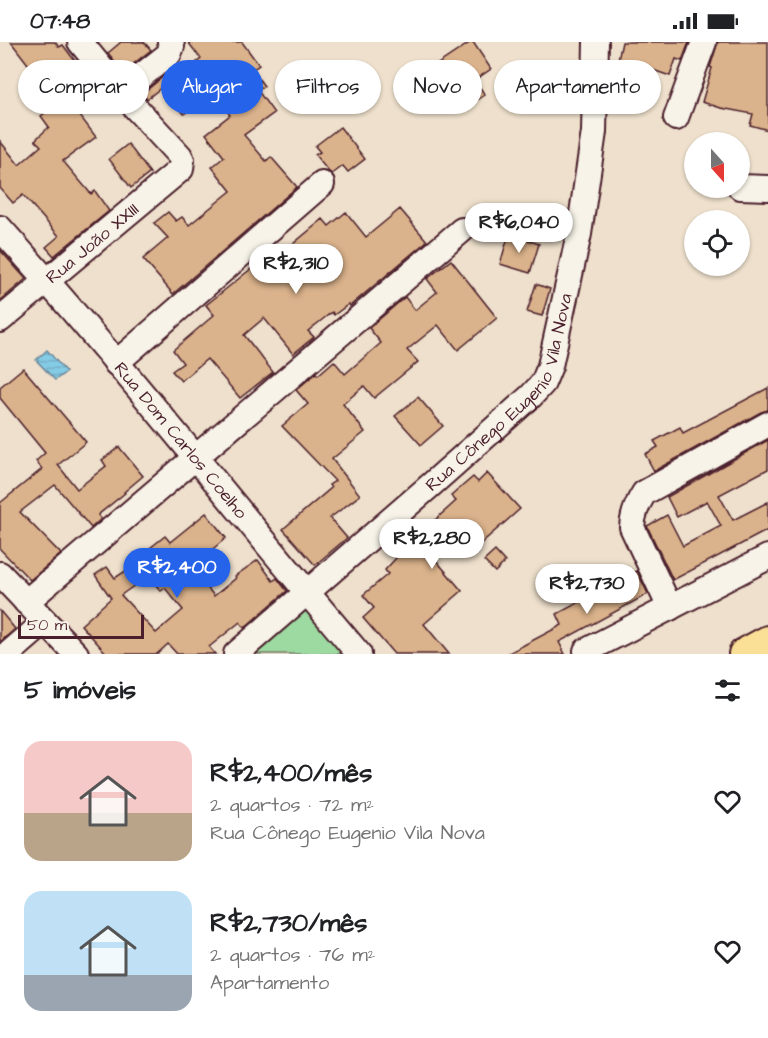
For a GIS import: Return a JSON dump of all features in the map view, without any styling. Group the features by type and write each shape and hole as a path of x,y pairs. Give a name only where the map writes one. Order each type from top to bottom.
{"main road":[{"path":"744,654 768,641"}],"street":[{"path":"80,42 95,60"},
{"path":"149,70 169,54 172,46 170,42"},
{"name":"Rua Cônego Eugenio Vila Nova","path":"236,654 432,484 531,396 543,382 550,366 580,223 594,132 596,42"},
{"path":"676,118 704,42"},
{"name":"Rua João XXIII","path":"0,320 181,169 180,156 141,114"},
{"path":"116,363 322,184"},
{"path":"750,187 768,188"},
{"name":"Rua Dom Carlos Coelho","path":"0,228 196,457 360,654"},
{"path":"26,602 462,230"},
{"path":"670,608 632,527 637,504 644,493 768,424"},
{"path":"585,651 768,557"},
{"path":"2,579 76,654"},
{"path":"8,654 45,622"}],"green space":[{"path":"307,602 352,654 249,654"}],"water":[{"path":"47,350 66,372 55,380 36,360"}],"building":[{"path":"11,42 55,42 59,47 63,45 74,60 25,60"},
{"path":"121,42 144,42 151,50 138,60 114,60 108,53"},
{"path":"188,42 242,42 255,60 200,60"},
{"path":"473,42 491,69 482,75 482,60 444,60"},
{"path":"622,42 689,42 682,61 676,59 670,76 661,73 661,60 618,60"},
{"path":"718,42 768,42 768,130 750,125 753,114 702,102"},
{"path":"161,78 161,88 149,97 149,88"},
{"path":"263,98 274,113 244,135 266,161 271,157 297,187 173,294 143,259 168,238 154,223 168,212 176,221 182,217 189,225 231,191 212,167 224,157 206,134 230,115 263,114"},
{"path":"44,114 79,114 96,137 63,161 91,194 95,191 109,211 54,256 46,247 59,236 23,195 13,203 0,188 0,141 19,165 41,146 35,140 49,127 41,116"},
{"path":"340,127 365,159 348,172 343,166 332,174 315,155 320,152 315,146"},
{"path":"128,144 150,173 131,188 109,159"},
{"path":"400,209 427,241 350,306 349,304 334,315 332,312 308,331 314,337 293,354 264,318 244,335 273,372 240,398 207,359 181,381 172,371 183,363 173,350 214,315 206,305 252,268 255,272 323,219 329,226 346,212 366,237"},
{"path":"509,234 539,244 530,273 500,264"},
{"path":"0,250 26,279 0,301"},
{"path":"451,260 497,318 458,350 438,325 407,350 418,362 374,398 364,386 343,404 365,432 332,459 360,495 330,518 347,538 315,565 283,529 331,488 329,485 335,481 282,426 308,404 296,390 334,361 345,374 381,343 369,328 405,297 415,310 437,292 427,279"},
{"path":"536,284 550,289 542,316 527,312"},
{"path":"23,368 86,442 58,465 77,489 106,466 102,460 119,447 143,476 98,515 101,519 91,528 55,485 20,512 61,554 30,580 0,549 0,503 42,469 36,461 45,453 0,398 0,387"},
{"path":"768,388 768,410 654,471 645,454 658,447 654,441 680,427 683,433"},
{"path":"418,397 443,426 421,445 395,416"},
{"path":"768,440 768,469 719,495 733,520 768,502 768,530 673,580 647,526 667,515 683,546 721,526 707,501 677,517 667,497"},
{"path":"487,473 520,509 479,545 466,531 435,559 462,591 424,624 449,654 394,654 363,618 374,608 363,595 388,574 385,570 397,557 389,547 400,538 410,549 440,525 435,520 456,501 451,496 473,477 478,482"},
{"path":"206,513 226,538 191,567 214,596 236,578 235,576 258,560 273,581 277,578 287,591 244,628 240,622 209,647 215,654 177,654 168,644 157,654 107,654 81,625 111,598 95,575 107,567 115,578 138,563 135,560 165,536 170,542","holes":["148,576 161,591 165,588 183,610 156,633 121,595"]},
{"path":"495,551 505,562 495,572 484,561"},
{"path":"637,571 648,594 559,642 565,654 507,654 562,625 557,614"},
{"path":"0,611 15,629 0,642"}]}
